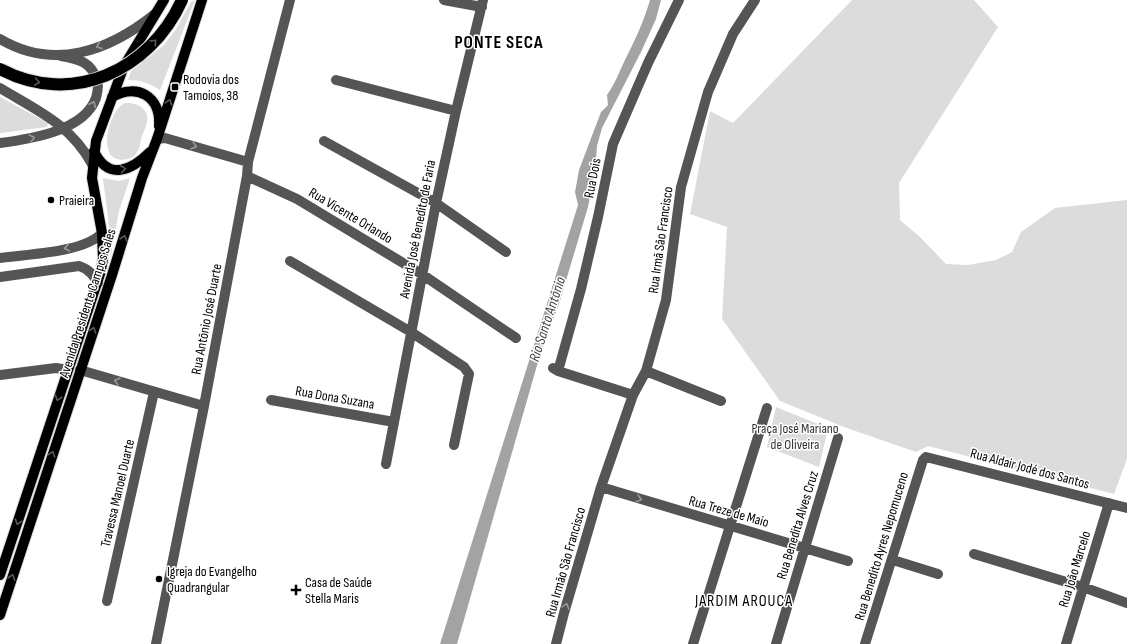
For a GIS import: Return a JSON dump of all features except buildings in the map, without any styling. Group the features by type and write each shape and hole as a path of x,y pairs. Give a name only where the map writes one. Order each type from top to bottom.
{"highway":[{"path":"0,69 19,78 52,84 72,84 106,76 133,61 157,40 175,15 182,0"}],"main road":[{"name":"Avenida Presidente Campos Sales","path":"0,575 3,554 98,283 103,259 102,233 92,178 92,164 98,134 124,66 164,0"},
{"name":"Avenida Presidente Campos Sales","path":"0,615 202,0"},
{"path":"112,97 134,90 146,95 156,107 158,114 159,121 156,139"},
{"path":"94,151 102,163 108,167 115,170 123,170 135,166 152,149"}],"street":[{"name":"Rua Antônio José Duarte","path":"156,644 204,406 247,176 248,162 290,0"},
{"path":"444,0 483,4"},
{"name":"Rua Dois","path":"633,395 555,369 581,289 613,144 648,63 679,0"},
{"name":"Rua Irmã São Francisco","path":"601,487 633,395 646,371 666,300 682,187 708,92 733,34 755,0"},
{"name":"Avenida José Benedito de Faria","path":"386,464 436,203 456,111 483,4"},
{"path":"61,56 87,51 123,37 156,13"},
{"path":"0,39 19,49 31,53 78,59 90,66 98,85 97,93 90,110 82,118 49,133 27,139 0,143"},
{"path":"336,80 456,111"},
{"path":"0,88 63,127 76,140 92,164"},
{"path":"156,139 164,138 248,162"},
{"path":"324,141 436,203 506,252"},
{"name":"Rua Vicente Orlando","path":"247,176 297,199 423,275 516,338"},
{"path":"0,258 68,248 90,242 102,233"},
{"path":"290,261 411,332 464,367 469,374 454,445"},
{"path":"0,278 80,266 86,268 98,283"},
{"path":"0,375 56,368 67,370"},
{"path":"80,370 204,406"},
{"path":"646,371 721,401"},
{"name":"Travessa Manoel Duarte","path":"107,601 154,392"},
{"name":"Rua Dona Suzana","path":"272,400 394,422"},
{"path":"693,644 767,408"},
{"name":"Rua Benedita Alves Cruz","path":"776,644 838,438"},
{"name":"Rua Aldair Jodé dos Santos","path":"926,457 1127,508"},
{"name":"Rua Benedito Ayres Nepomuceno","path":"865,644 893,560 923,460 926,457"},
{"name":"Rua Treze de Maio","path":"601,487 848,561"},
{"name":"Rua Irmão São Francisco","path":"556,644 601,487"},
{"name":"Rua João Marcelo","path":"1066,644 1109,503"},
{"path":"974,554 1083,587 1127,603"},
{"path":"893,560 938,574"}],"green space":[{"path":"195,0 160,90 145,82 128,80 131,71 164,45 176,29 191,2"},
{"path":"852,0 974,0 998,27 899,183 900,220 920,237 946,264 968,265 996,260 1012,252 1021,232 1055,208 1127,200 1127,459 1114,494 928,446 916,452 844,427 780,401 722,319 727,227 690,214 710,111 733,123"},
{"path":"0,97 48,123 47,127 0,133"},
{"path":"125,103 138,105 141,107 146,113 147,124 137,152 134,156 122,160 114,158 110,153 107,146 107,138 111,120 115,113"},
{"path":"103,178 119,181 130,178 119,211 110,260 111,242"},
{"name":"Praça José Mariano de Oliveira","path":"776,407 828,428 819,467 767,447"}],"water":[{"name":"Rio Santo Antônio","path":"650,0 661,0 656,19 641,52 602,128 597,146 595,172 588,207 559,304 542,348 457,644 440,644 578,205 575,192 579,170 601,112 608,105 607,95 615,82 636,38"}],"place":[{"name":"Rodovia dos Tamoios, 38","path":"175,87"},
{"name":"Praieira","path":"51,200"},
{"name":"Igreja do Evangelho Quadrangular","path":"159,579"},
{"name":"Casa de Saúde Stella Maris","path":"296,590"}],"district":[{"name":"PONTE SECA","path":"499,42"},
{"name":"JARDIM AROUCA","path":"744,600"}]}
